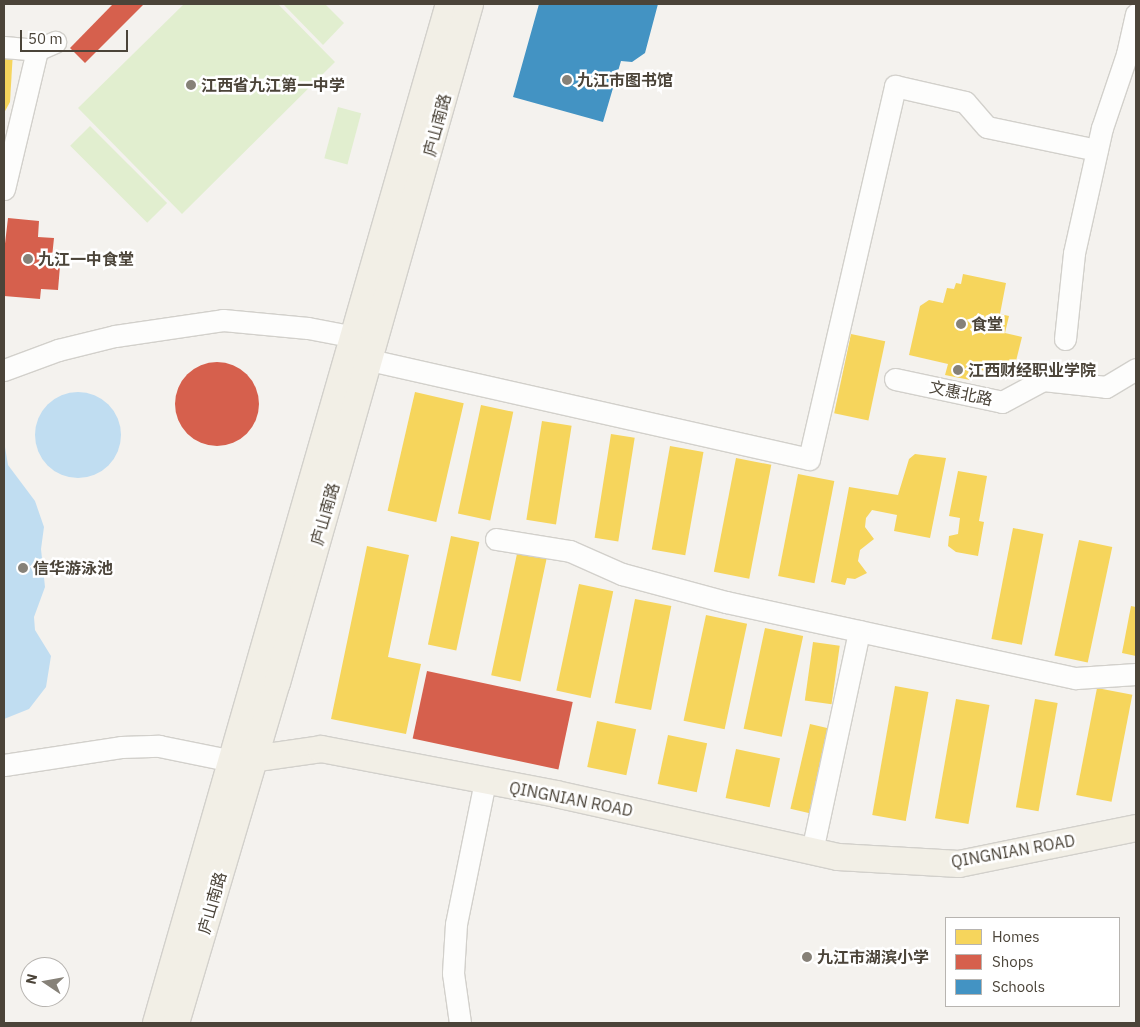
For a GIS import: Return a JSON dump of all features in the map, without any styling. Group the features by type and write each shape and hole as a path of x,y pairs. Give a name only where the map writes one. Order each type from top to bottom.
{"main road":[{"name":"庐山南路","path":"176,1023 355,337 449,4"},
{"name":"庐山南路","path":"156,1023 244,760 370,360 470,4"},
{"name":"QINGNIAN ROAD","path":"244,760 321,749 485,782 556,794 838,857 959,864 1136,828"}],"street":[{"path":"1065,340 1074,253 1097,150 1136,14"},
{"path":"4,47 46,46 4,189"},
{"path":"370,360 809,459 894,86 965,102 987,128 1097,150"},
{"path":"4,370 58,350 115,336 223,320 279,324 355,337"},
{"name":"文惠北路","path":"895,379 1002,402 1043,380 1106,387 1136,369"},
{"path":"496,539 570,551 622,574 726,602 1076,678 1136,674"},
{"path":"812,851 860,631"},
{"name":"QINGNIAN ROAD","path":"4,765 121,746 159,746 244,760"},
{"path":"460,1023 453,973 456,924 485,782"}],"green space":[{"path":"184,4 278,4 335,62 182,214 78,108"},
{"path":"283,4 325,4 344,23 323,45"},
{"path":"338,107 361,113 347,164 324,158"},
{"path":"90,126 167,203 147,223 70,146"}],"water":[{"path":"70,392 86,392 95,395 109,404 118,418 121,435 118,452 109,466 95,475 86,478 70,478 54,471 42,459 35,443 35,427 42,411 54,399"},
{"name":"信华游泳池","path":"4,441 8,465 35,501 44,527 41,549 45,587 34,617 35,630 51,656 46,687 29,709 4,719"}],"building: Homes":[{"path":"13,51 10,102 4,113 4,52"},
{"name":"食堂","path":"963,274 1006,283 1000,314 1009,316 1005,333 1022,337 1012,377 972,368 970,380 945,375 948,364 909,355 920,306 929,300 943,303 947,288 954,289 956,283 961,284"},
{"path":"851,334 885,341 868,421 834,413"},
{"path":"415,392 464,403 436,522 388,511"},
{"path":"481,405 513,412 490,520 458,514"},
{"path":"542,421 572,426 556,524 526,520"},
{"path":"611,434 635,438 618,541 595,538"},
{"path":"670,446 703,452 685,555 652,549"},
{"path":"915,454 946,458 930,538 894,531 897,515 872,510 866,518 865,527 874,539 860,550 858,561 867,573 855,579 847,578 845,585 831,582 849,487 898,495 909,459"},
{"path":"736,458 771,465 749,579 714,572"},
{"path":"958,471 987,476 979,521 984,522 978,556 956,552 948,546 949,536 958,534 960,518 949,516"},
{"path":"798,474 834,481 814,583 778,576"},
{"path":"1013,528 1043,534 1022,645 991,639"},
{"path":"451,536 479,542 456,651 428,645"},
{"path":"1079,540 1112,547 1088,662 1054,655"},
{"path":"367,546 409,555 388,657 421,664 406,734 331,719"},
{"path":"518,549 547,555 521,681 491,675"},
{"path":"579,584 613,591 591,698 556,691"},
{"path":"635,599 671,606 651,710 615,703"},
{"path":"1131,606 1136,607 1136,656 1122,653"},
{"path":"706,615 747,624 725,729 684,721"},
{"path":"765,628 803,636 782,737 744,729"},
{"path":"813,642 840,646 832,704 805,700"},
{"path":"895,686 928,692 906,821 872,815"},
{"path":"1097,688 1132,695 1112,802 1076,795"},
{"path":"956,699 989,705 968,824 935,818"},
{"path":"1035,699 1058,703 1039,811 1016,807"},
{"path":"597,721 636,729 626,775 587,767"},
{"path":"810,724 832,729 813,814 790,809"},
{"path":"668,735 707,743 697,792 658,784"},
{"path":"736,749 780,758 770,807 726,798"}],"building: Shops":[{"path":"113,4 144,4 85,63 70,48"},
{"name":"九江一中食堂","path":"8,218 39,221 38,237 54,238 51,267 60,266 58,290 41,289 40,299 4,296 4,252"},
{"path":"217,362 233,365 247,374 256,388 259,404 256,420 247,434 233,443 217,446 201,443 187,434 178,420 175,404 178,388 187,374 201,365"},
{"path":"427,671 573,702 558,769 413,738"}],"building: Schools":[{"name":"九江市图书馆","path":"539,4 658,4 645,53 632,62 621,61 603,122 513,97"}],"place":[{"name":"九江市图书馆","path":"567,80"},
{"name":"江西省九江第一中学","path":"191,85"},
{"name":"九江一中食堂","path":"28,259"},
{"name":"食堂","path":"961,324"},
{"name":"江西财经职业学院","path":"958,370"},
{"name":"信华游泳池","path":"23,568"},
{"name":"九江市湖滨小学","path":"807,957"}]}
